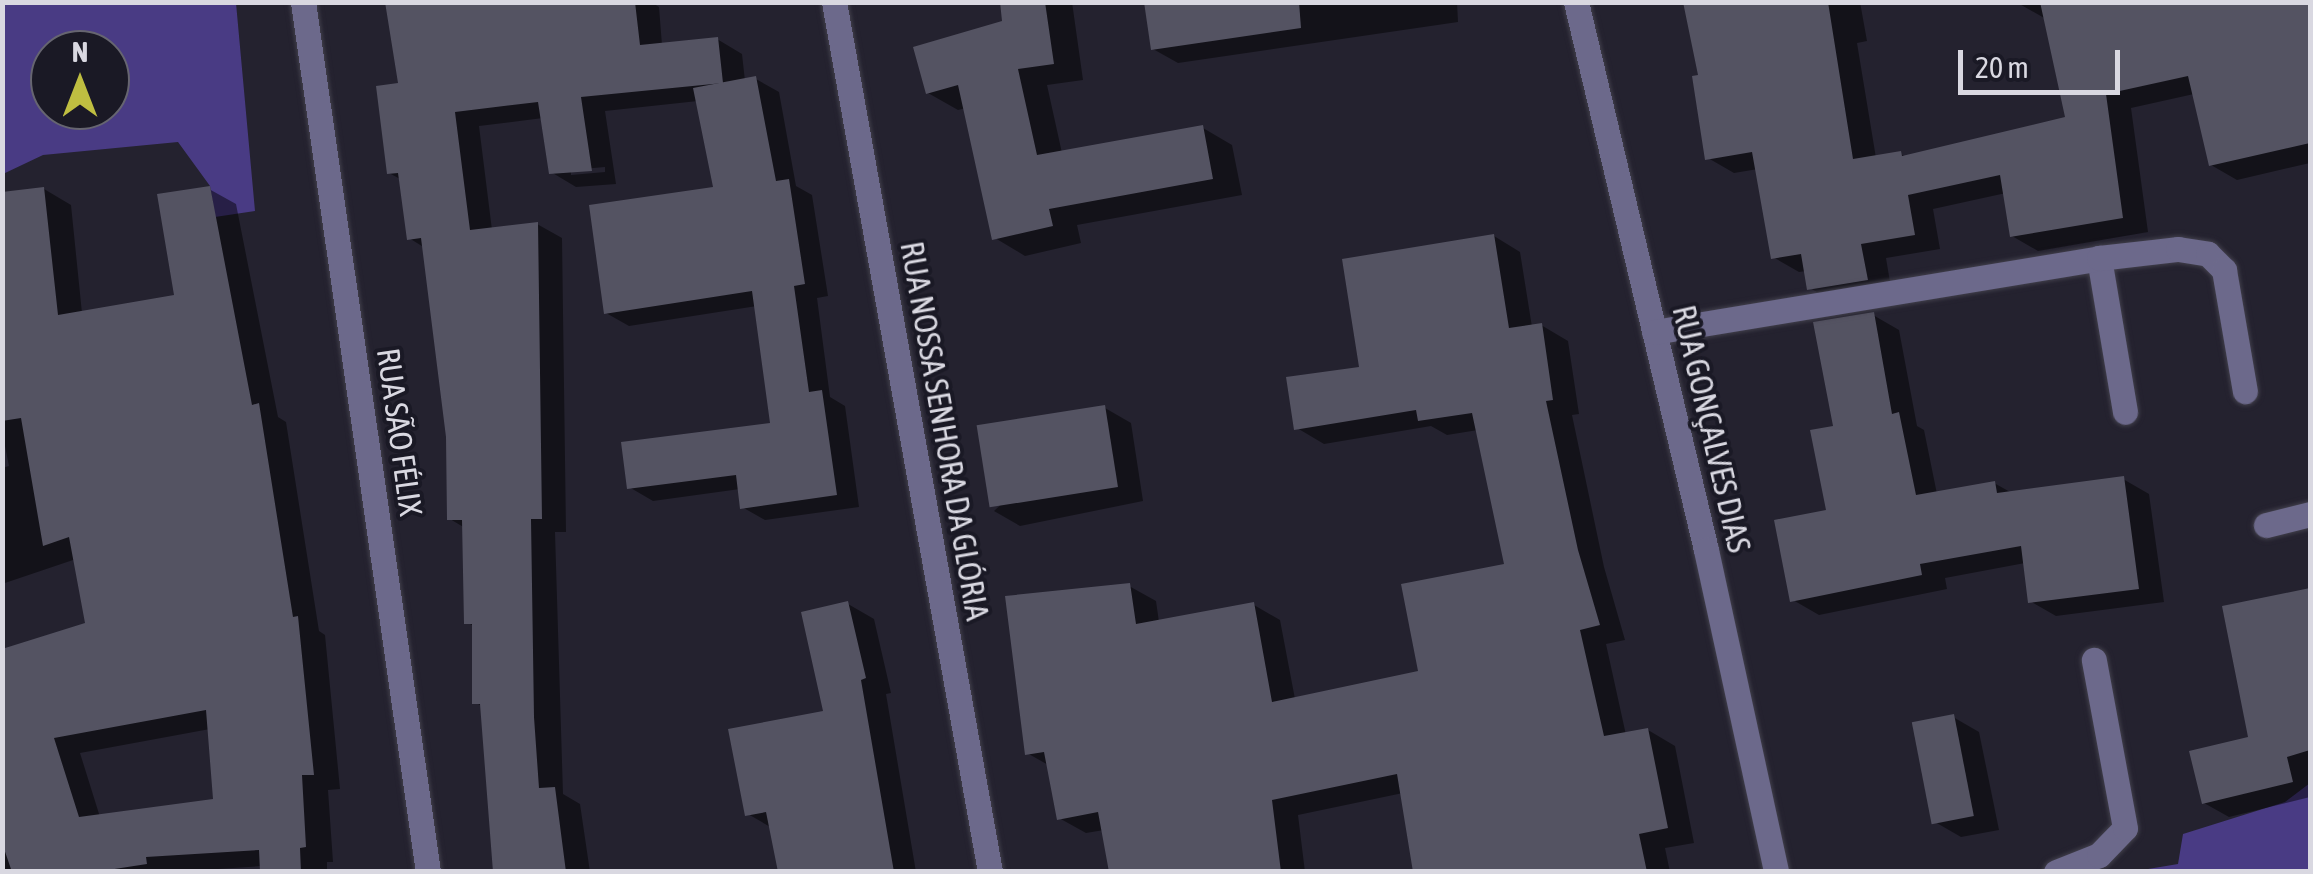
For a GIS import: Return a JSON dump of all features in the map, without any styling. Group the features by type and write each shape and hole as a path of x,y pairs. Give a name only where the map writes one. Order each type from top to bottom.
{"street":[{"name":"RUA SÃO FÉLIX","path":"304,2 428,872"},
{"name":"RUA NOSSA SENHORA DA GLÓRIA","path":"834,2 990,872"},
{"name":"RUA GONÇALVES DIAS","path":"1576,2 1776,872"},
{"path":"1654,332 2098,258 2178,249 2208,254 2224,270 2244,391"},
{"path":"2098,258 2126,412"},
{"path":"2266,525 2310,514"},
{"path":"2056,872 2098,854 2124,828 2094,660"}],"shaded area":[{"path":"2,3 236,3 255,211 215,217 210,186 178,142 43,155 3,174"},
{"path":"2310,783 2310,871 2136,871 2178,864 2183,834 2285,802"}],"building":[{"path":"385,2 635,2 640,45 718,37 723,83 581,97 592,171 549,174 538,102 455,112 470,230 538,222 542,519 531,519 534,717 539,788 555,787 566,872 493,872 480,704 472,704 472,624 464,624 462,520 447,520 446,437 421,238 407,240 398,173 387,174 376,86 398,83"},
{"path":"1000,2 1045,2 1054,64 1018,69 1037,155 1203,125 1213,179 1049,209 1053,226 992,240 958,85 926,94 913,47 1002,21"},
{"path":"1144,2 1299,2 1301,28 1151,50"},
{"path":"1683,2 1828,2 1853,159 1901,151 1902,156 2065,117 2040,2 2310,2 2310,143 2209,166 2188,76 2106,94 2123,218 2010,237 2000,175 1908,195 1915,235 1861,244 1868,280 1807,290 1801,254 1771,259 1752,152 1705,160 1692,76 1698,75"},
{"path":"756,76 776,181 789,179 805,284 794,286 809,392 822,390 837,495 740,509 736,475 627,489 621,442 770,423 752,291 604,314 589,205 713,187 693,88"},
{"path":"210,186 252,405 259,403 293,617 298,616 314,775 302,775 306,847 300,848 301,872 260,872 259,850 146,857 147,864 95,872 12,872 2,843 2,649 85,623 69,537 43,546 21,418 2,421 2,192 44,187 58,315 174,295 157,194","holes":["206,710 213,799 79,817 54,738"]},
{"path":"1494,234 1509,328 1542,323 1553,400 1546,401 1578,550 1600,625 1580,630 1604,736 1648,728 1668,828 1639,834 1647,872 1413,872 1397,774 1272,800 1281,872 1109,872 1098,812 1057,820 1044,752 1025,755 1005,596 1130,583 1136,624 1254,602 1272,702 1418,671 1401,584 1504,564 1472,413 1418,421 1416,410 1294,430 1286,377 1359,367 1342,259"},
{"path":"1874,312 1892,414 1899,412 1916,495 1995,481 1997,493 2124,476 2139,589 2028,603 2021,546 1920,564 1922,575 1790,602 1774,520 1826,510 1810,430 1833,426 1813,322"},
{"path":"1105,405 1118,487 990,507 977,425"},
{"path":"2310,588 2310,750 2287,757 2293,782 2202,804 2189,751 2248,737 2222,606"},
{"path":"848,601 866,678 861,680 894,872 778,872 766,812 745,816 728,729 823,711 801,612"},
{"path":"1954,714 1974,816 1932,824 1912,722"}]}
